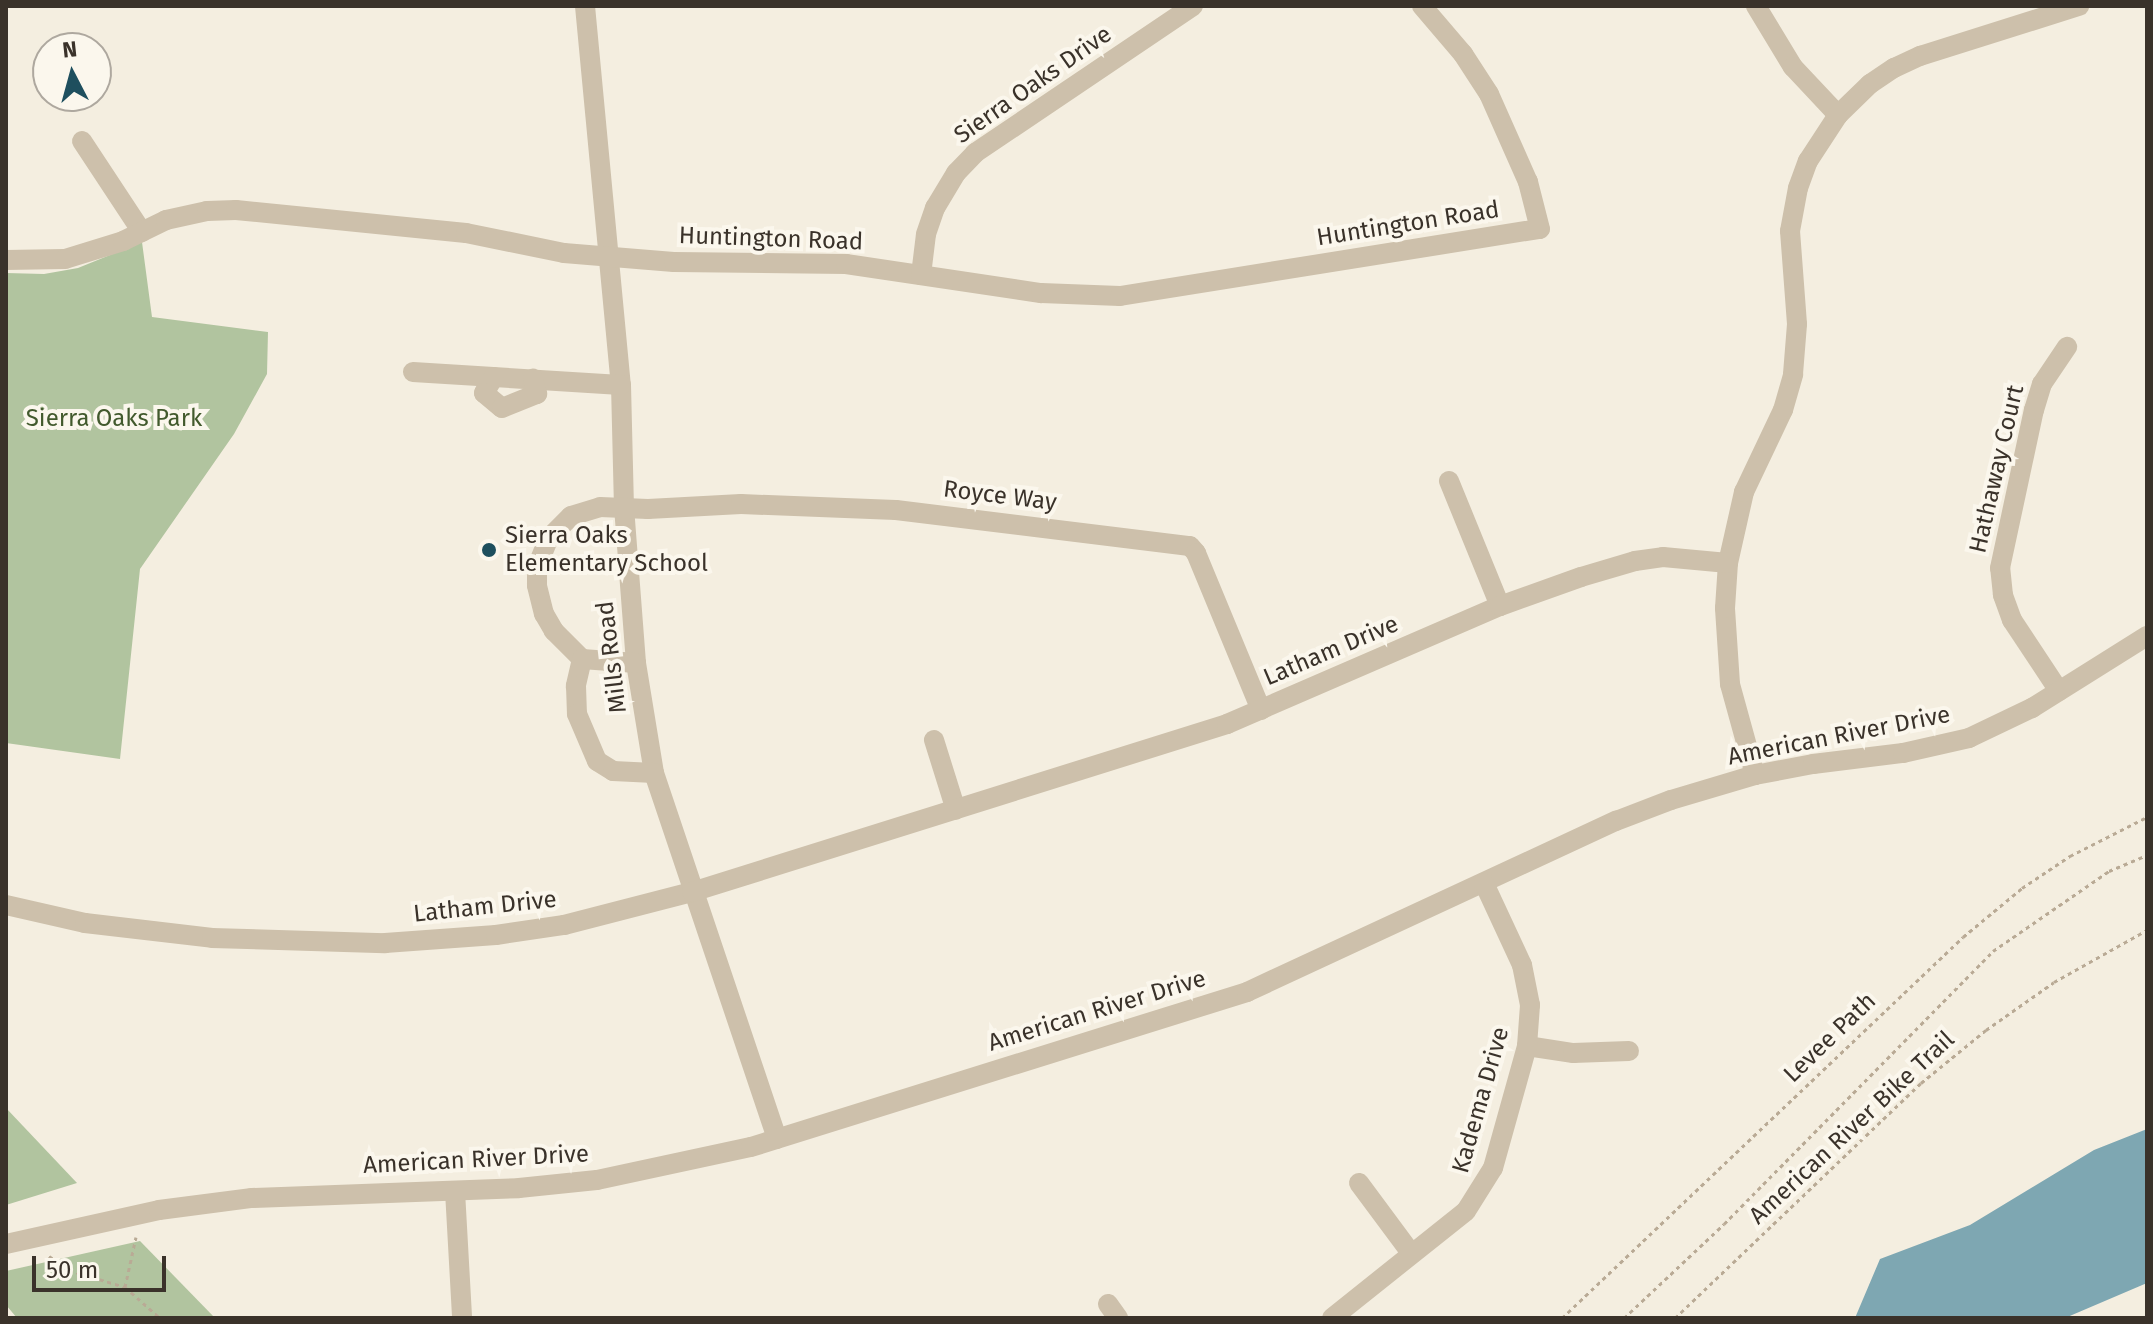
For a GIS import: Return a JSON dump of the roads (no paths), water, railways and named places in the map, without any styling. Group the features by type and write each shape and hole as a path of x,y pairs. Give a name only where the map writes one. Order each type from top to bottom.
{"street":[{"name":"Mills Road","path":"585,6 621,385 624,507 636,663 654,773 777,1139"},
{"name":"Sierra Oaks Drive","path":"921,275 926,234 935,208 956,173 975,153 1193,6"},
{"name":"Huntington Road","path":"6,260 65,259 95,252 193,213 236,210 466,233 564,253 674,262 798,261 1041,293 1120,296 1540,229 1524,171 1489,94 1463,54 1422,6"},
{"path":"1756,6 1793,67 1838,115"},
{"path":"1755,775 1730,684 1725,608 1728,563 1744,492 1783,410 1793,374 1797,324 1790,231 1798,188 1822,136 1838,115 1870,84 1920,56 2079,6"},
{"path":"82,141 142,232"},
{"name":"Hathaway Court","path":"2059,691 2012,620 2003,595 2000,568 2034,410 2042,384 2067,347"},
{"path":"413,372 621,385"},
{"path":"494,377 484,393 502,408 537,394 533,379"},
{"path":"1449,481 1500,606"},
{"name":"Royce Way","path":"582,659 554,631 539,599 537,567 549,538 571,516 600,507 741,504 896,510 1184,544 1196,553 1261,710"},
{"name":"Latham Drive","path":"6,905 85,923 153,933 385,943 496,935 564,925 692,892 1261,710 1500,606 1635,561 1692,557 1728,563"},
{"name":"American River Drive","path":"6,1244 122,1217 237,1200 455,1191 597,1180 673,1166 777,1139 1247,992 1616,821 1671,800 1755,775 1937,747 2000,725 2147,636"},
{"path":"636,663 582,659 575,701 592,753 613,771 654,773"},
{"path":"934,740 956,810"},
{"name":"Kadema Drive","path":"1332,1318 1466,1211 1488,1180 1527,1046 1530,1005 1522,965 1484,883"},
{"path":"1527,1046 1573,1053 1629,1051"},
{"path":"1359,1183 1411,1253"},
{"path":"455,1191 462,1318"}],"water":[{"path":"2147,1129 2147,1283 2065,1318 1855,1318 1880,1259 1970,1225 2094,1150"}],"place":[{"name":"Sierra Oaks Elementary School","path":"489,550"}],"park label":[{"name":"Sierra Oaks Park","path":"114,419"}]}
